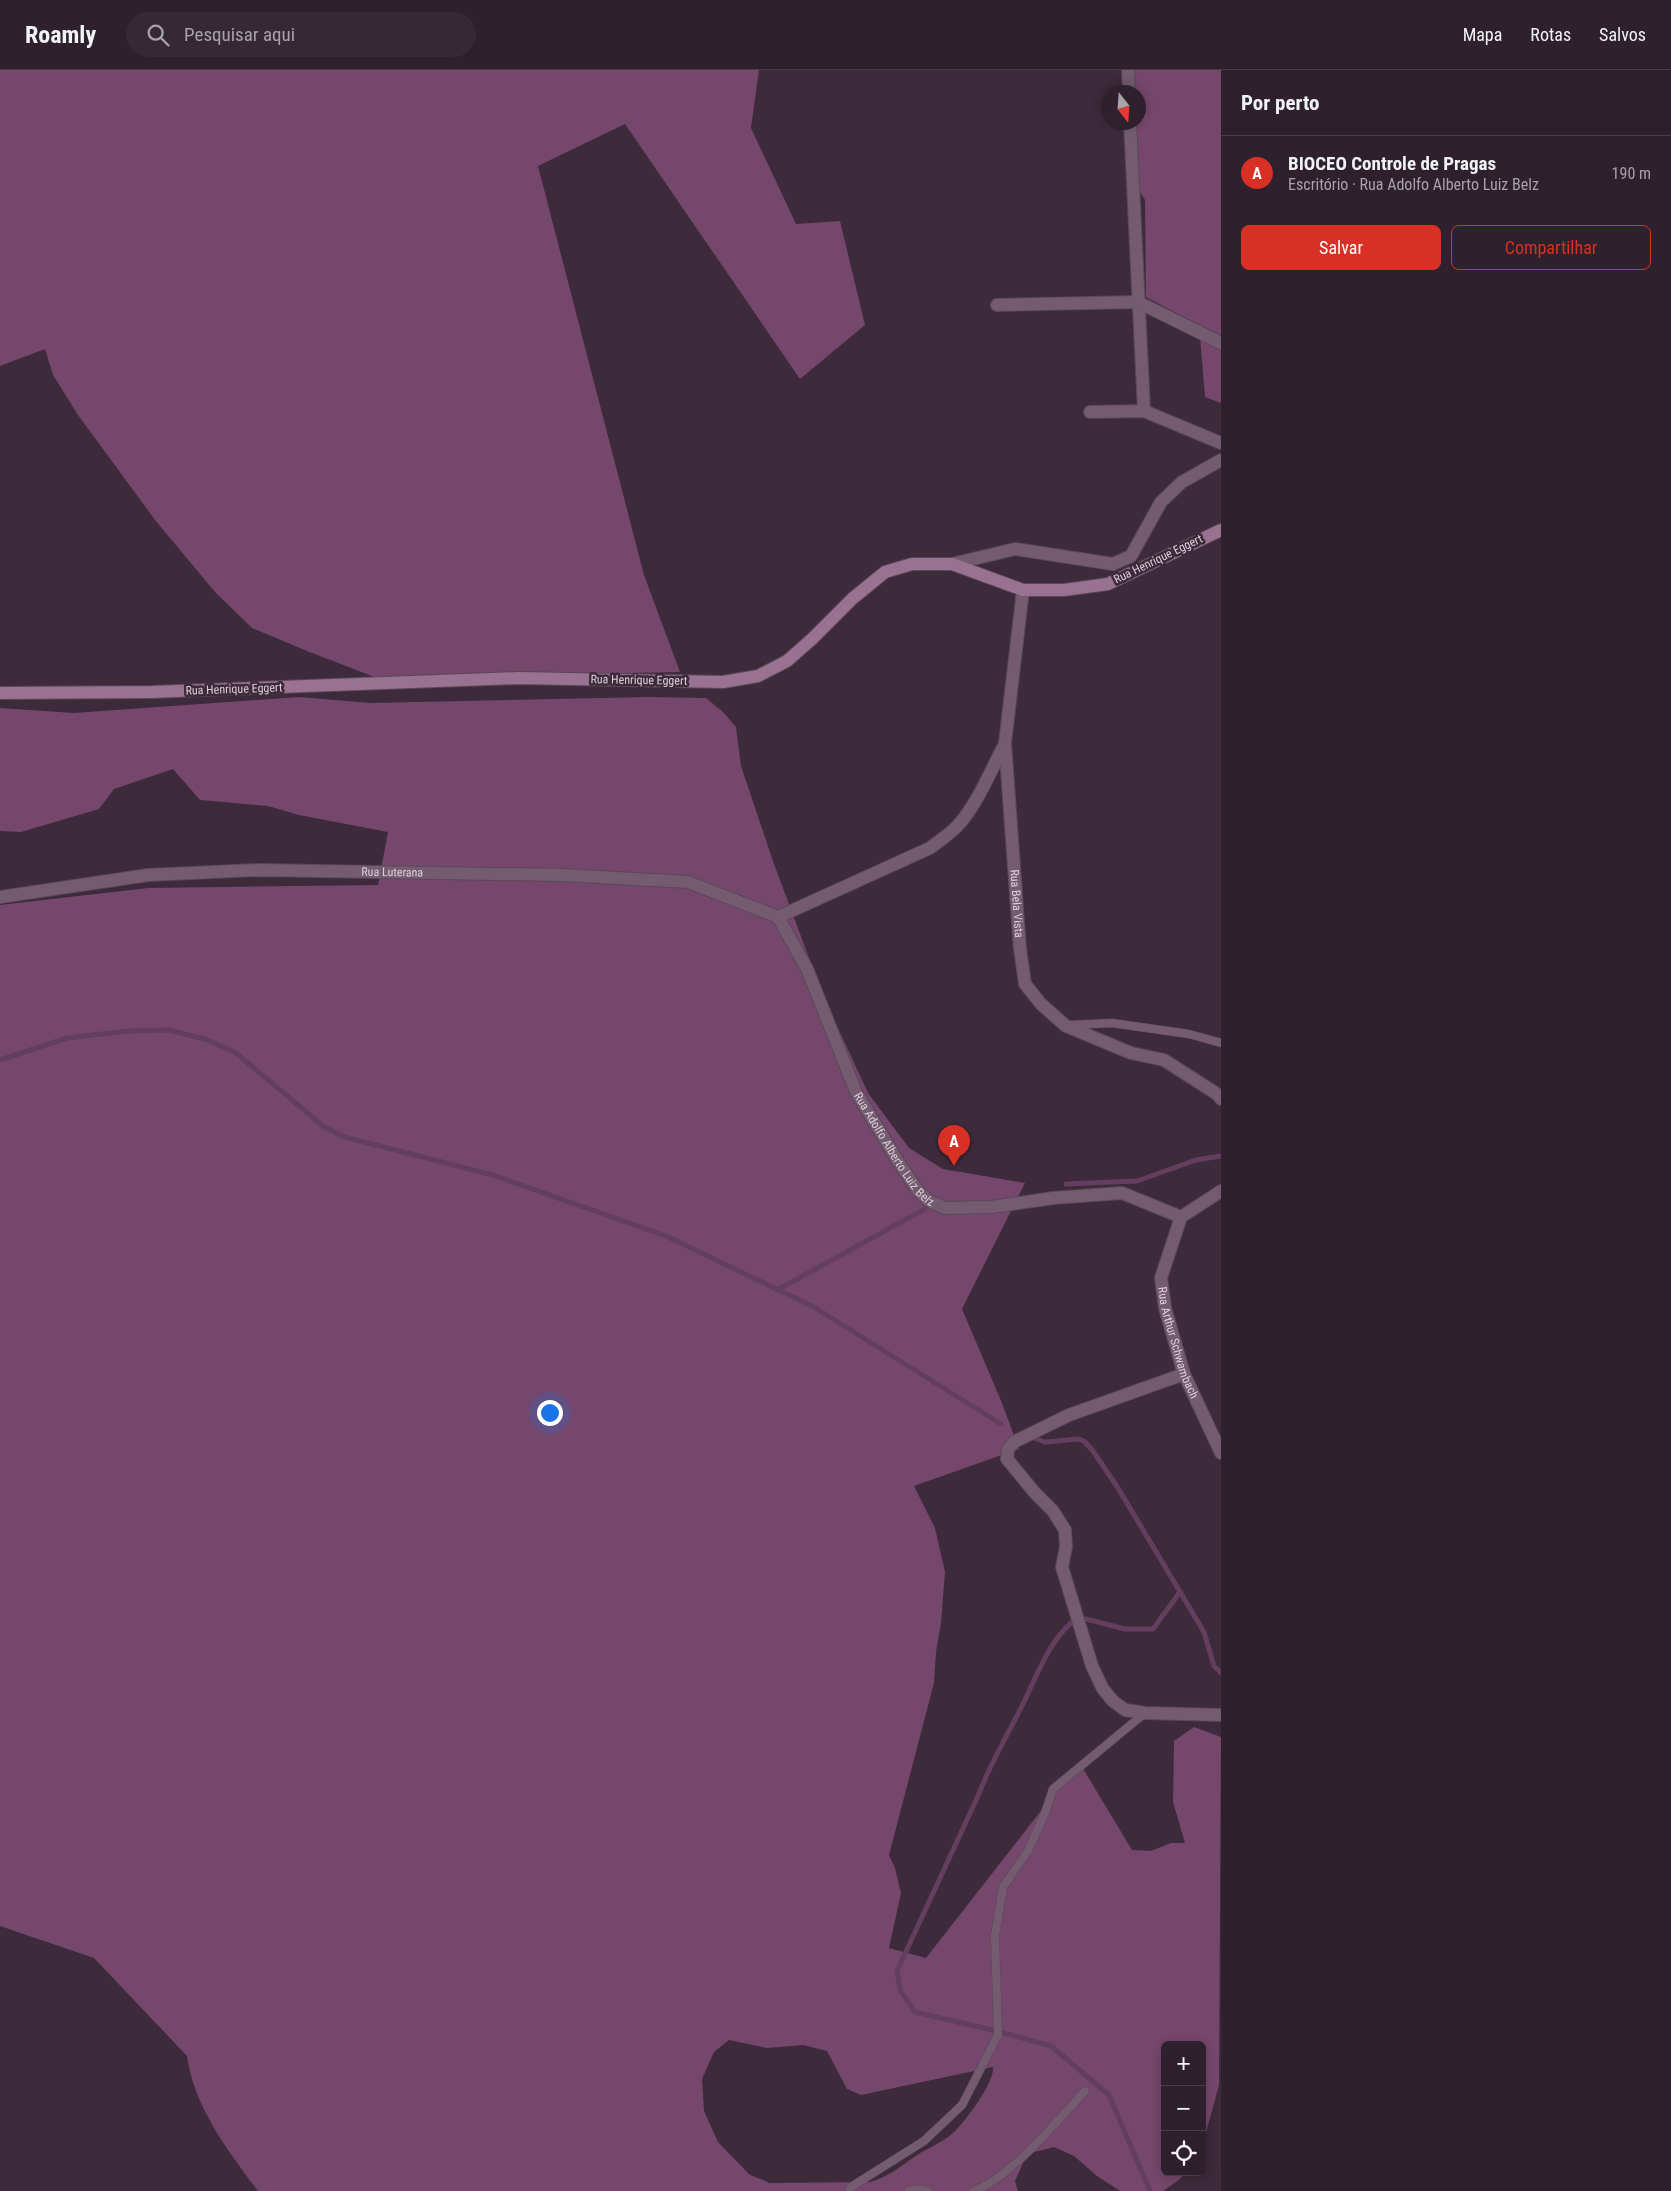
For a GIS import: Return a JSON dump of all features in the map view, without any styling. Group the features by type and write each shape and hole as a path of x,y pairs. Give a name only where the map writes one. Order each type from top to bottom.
{"street":[{"path":"1128,70 1129,85"},
{"path":"1130,130 1144,412"},
{"path":"997,305 1138,302 1221,342"},
{"path":"1090,412 1144,412 1221,443"},
{"path":"952,564 1015,549 1113,564 1132,556 1161,502 1182,482 1221,460"},
{"name":"Rua Henrique Eggert","path":"0,693 151,692 519,678 723,682 758,676 787,661 812,640 852,599 885,572 912,564 952,564 1022,590 1064,590 1108,584 1221,530"},
{"name":"Rua Bela Vista","path":"1022,590 1005,742 1020,949 1026,984 1041,1004 1066,1026 1132,1053 1164,1060 1202,1084 1221,1099"},
{"path":"778,917 930,848 946,836 961,822 1005,742"},
{"name":"Rua Luterana","path":"0,897 148,875 258,870 563,875 688,882 778,917"},
{"name":"Rua Adolfo Alberto Luiz Belz","path":"778,917 807,969 856,1092 899,1163 918,1191 929,1201 946,1208 992,1207 1054,1198 1122,1193 1181,1217"},
{"path":"1181,1217 1221,1192"},
{"name":"Rua Arthur Schwambach","path":"1181,1217 1161,1278 1165,1308 1184,1374 1221,1453"},
{"path":"1184,1374 1069,1415 1014,1442 1008,1449 1007,1458 1035,1494 1053,1511 1065,1530 1066,1547 1062,1567 1092,1666 1103,1689 1113,1701 1125,1710 1145,1713 1221,1715"}],"lane":[{"path":"1066,1026 1112,1023 1188,1034 1221,1043"},
{"path":"849,2191 851,2187 924,2141 962,2105 998,2035 994,1935 1003,1887 1028,1851 1045,1813 1053,1789 1145,1713"},
{"path":"974,2191 984,2187 1031,2149 1085,2091"},
{"path":"909,2191 918,2189 928,2191"}],"shaded area":[{"path":"0,70 759,70 751,128 796,224 840,221 865,325 800,379 625,124 538,166 644,575 680,672 377,678 252,628 215,592 155,520 78,415 53,375 45,349 0,366"},
{"path":"1130,70 1221,70 1221,403 1205,397 1199,325 1146,297 1145,200 1137,187 1133,130 1146,130 1146,85 1131,85"},
{"path":"299,697 370,703 648,697 706,698 723,712 736,727 741,766 774,864 824,998 868,1093 909,1148 943,1169 1025,1183 962,1309 1002,1403 1019,1449 914,1486 935,1528 945,1572 934,1683 889,1855 895,1868 901,1893 889,1948 926,1958 1079,1762 1132,1850 1151,1851 1171,1843 1185,1843 1173,1802 1174,1741 1194,1727 1221,1737 1219,2085 1206,2132 1206,2041 1161,2041 1161,2176 1182,2176 1179,2180 1163,2191 1120,2191 1097,2176 1074,2156 1054,2147 1027,2154 1015,2181 1018,2191 258,2191 224,2144 205,2111 191,2075 187,2056 94,1958 0,1926 0,905 148,888 378,885 388,832 299,815 268,806 200,800 173,769 114,789 99,809 21,832 0,831 0,708 74,713","holes":["729,2040 767,2048 803,2045 827,2051 847,2089 861,2095 993,2067 984,2092 965,2120 953,2133 884,2176 870,2182 770,2183 750,2175 718,2142 704,2111 702,2079 714,2052"]}],"waterway":[{"path":"0,1060 67,1038 128,1031 169,1030 208,1040 236,1053 323,1126 344,1137 493,1175 666,1236 814,1307 1001,1424"},
{"path":"1066,1184 1137,1181 1196,1160 1221,1156"},
{"path":"777,1290 925,1209"},
{"path":"1031,1437 1045,1442 1079,1439 1084,1441 1093,1451 1118,1488 1204,1632 1214,1666 1221,1673"},
{"path":"1086,1619 1125,1629 1153,1629 1180,1592"},
{"path":"1071,1623 1056,1640 1043,1662 988,1773 897,1971 900,1990 915,2012 1051,2046 1109,2095 1150,2191"}],"place":[{"name":"BIOCEO Controle de Pragas","path":"954,1166"}]}
